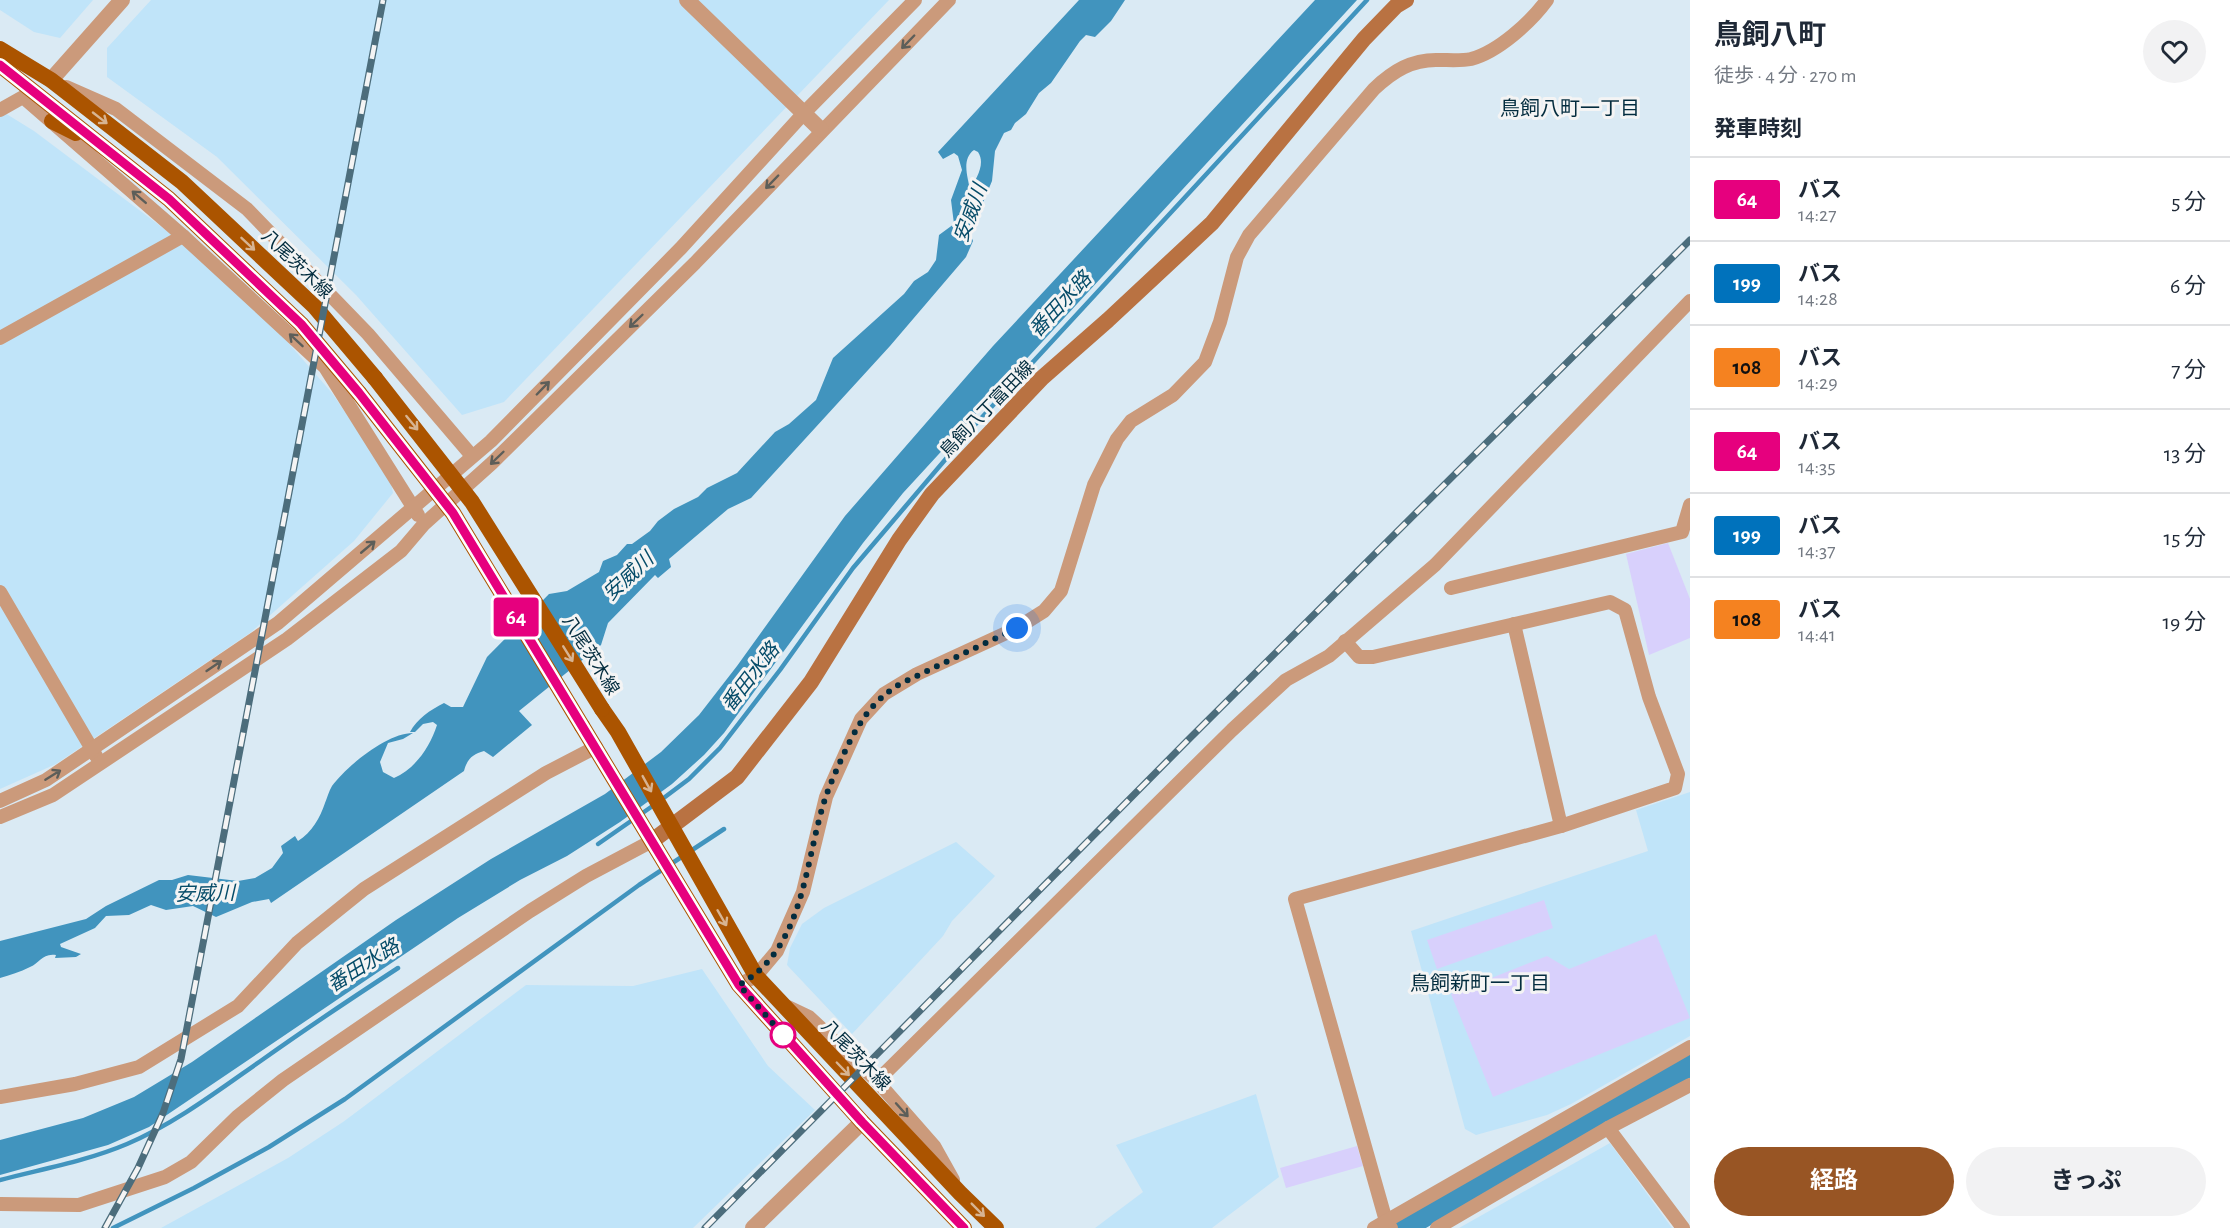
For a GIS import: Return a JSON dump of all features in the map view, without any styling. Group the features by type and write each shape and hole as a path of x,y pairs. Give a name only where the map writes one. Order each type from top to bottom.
{"main road":[{"name":"鳥飼八丁富田線","path":"653,842 737,777 811,682 899,540 933,495 1042,378 1212,223 1364,39 1396,6 1406,0"},
{"name":"八尾茨木線","path":"0,49 51,80 182,182 315,307 375,378 472,502 628,750 756,976 960,1193 996,1228"},
{"path":"0,65 109,149 169,199 301,324 359,393 453,513 739,985 862,1122 964,1228"},
{"path":"0,70 23,97"},
{"path":"52,121 109,149"}],"street":[{"path":"122,0 51,80 116,108 247,209 368,334 472,456"},
{"path":"687,0 821,130"},
{"path":"0,801 46,780 278,623 491,441 681,248 804,113 915,0"},
{"path":"0,818 53,795 287,639 401,551 424,524 492,463 695,263 949,0"},
{"path":"739,985 756,976 777,951 803,892 826,797 861,719 884,694 917,674 1017,628 1044,610 1061,591 1094,485 1117,439 1131,422 1173,395 1205,362 1220,322 1237,256 1249,236 1374,89 1390,74 1406,65 1427,59 1471,59 1488,51 1522,30 1547,0"},
{"path":"0,110 23,97 183,236 325,367 424,524"},
{"path":"0,338 183,236"},
{"path":"876,1081 1232,730 1286,680 1329,656 1435,565 1690,301"},
{"path":"1450,588 1682,532 1690,505"},
{"path":"0,592 100,763"},
{"path":"1346,641 1359,657 1373,657 1610,602 1626,610 1649,697 1678,774 1675,788 1561,826 1295,899 1389,1224"},
{"path":"1514,624 1561,826"},
{"path":"0,1097 75,1084 139,1067 238,1006 297,943 364,889 546,773 596,747"},
{"path":"0,1204 79,1204 165,1177 191,1162 237,1118 300,1068 530,911 586,876 653,842"},
{"path":"781,1004 809,1017 876,1081 934,1146 960,1193"},
{"path":"1374,1228 1389,1224 1690,1047"},
{"path":"1437,1228 1608,1128 1690,1085"},
{"path":"753,1228 862,1122"},
{"path":"1608,1128 1683,1228"}],"shaded area":[{"path":"0,0 93,0 60,38 34,32 0,10"},
{"path":"151,0 889,0 504,402 462,415 356,295 217,157 107,77 107,48"},
{"path":"0,110 34,131 191,249 278,331 332,393 390,478 393,493 354,541 250,633 56,764 0,789"},
{"path":"1668,543 1690,599 1690,638 1649,655 1626,554"},
{"path":"1690,792 1690,1036 1571,1104 1547,1115 1476,1135 1465,1129 1411,931 1648,851 1636,810"},
{"path":"956,842 995,876 852,1034 787,965 790,948 802,924 824,908"},
{"path":"1544,900 1553,928 1437,969 1427,940"},
{"path":"1656,934 1690,1018 1493,1097 1451,994 1547,956 1569,969"},
{"path":"702,969 768,1066 815,1110 693,1228 161,1228 288,1158 343,1122 526,985 633,986"},
{"path":"1256,1094 1279,1177 1212,1228 1095,1228 1143,1192 1116,1145"},
{"path":"1610,1143 1672,1228 1459,1228"},
{"path":"1357,1146 1363,1166 1286,1188 1280,1168"}],"water":[{"name":"安威川","path":"1079,0 1125,0 1111,21 1095,37 1086,35 1080,41 1051,83 1039,93 1026,114 1015,123 1011,130 1004,133 995,151 992,181 970,234 973,241 966,257 890,346 751,498 728,509 669,559 671,567 658,578 655,575 608,623 601,645 519,711 532,725 493,757 484,751 474,755 464,771 271,903 269,899 252,902 216,917 193,906 166,910 151,905 129,915 106,916 95,928 60,944 61,947 81,954 76,957 55,958 56,955 47,955 26,969 0,978 0,941 86,919 106,906 159,880 172,880 188,875 238,881 255,878 272,868 283,853 281,846 295,836 298,841 315,824 332,786 347,769 368,752 391,738 413,733 403,739 388,743 380,762 383,772 394,778 409,769 426,749 437,725 433,722 423,724 415,732 410,732 416,723 444,703 451,707 463,707 487,657 549,594 567,591 599,572 603,561 617,555 627,544 632,544 650,531 658,521 674,509 698,497 707,488 737,473 775,432 789,424 816,400 833,358 904,294 914,281 928,272 936,260 939,235 954,224 951,200 962,170 958,156 954,153 943,159 938,152","holes":["974,150 978,152 981,166 970,190 966,163"]},
{"name":"番田水路","path":"1315,0 1357,0 903,493 863,543 724,733 672,784 620,822 567,856 520,880 458,918 149,1127 108,1145 0,1175 0,1140 83,1118 134,1097 192,1062 396,920 491,859 605,794 661,752 699,715 845,516 993,346"}],"waterway":[{"name":"番田水路","path":"661,800 689,779 720,748 780,670 853,568 973,427 1367,0"},
{"path":"598,844 654,805"},
{"path":"113,1228 194,1188 269,1147 345,1099 639,885 724,829"},
{"name":"番田水路","path":"0,1180 96,1155 145,1136 197,1105 398,968"},
{"path":"1400,1228 1593,1116 1690,1063"}],"railway":[{"path":"105,1228 138,1168 163,1113 181,1059 383,0"},
{"path":"705,1228 1189,739 1690,240"}],"bus line":[{"name":"64","path":"0,65 109,149 169,199 301,324 359,393 453,513 739,985 862,1122 964,1228"}],"district":[{"name":"鳥飼八町一丁目","path":"1570,108"},
{"name":"鳥飼新町一丁目","path":"1480,983"}],"route":[{"path":"783,1035 785,1037 739,985 756,976 777,951 803,892 826,797 841,759 861,719 884,694 917,674 1017,628"}]}
